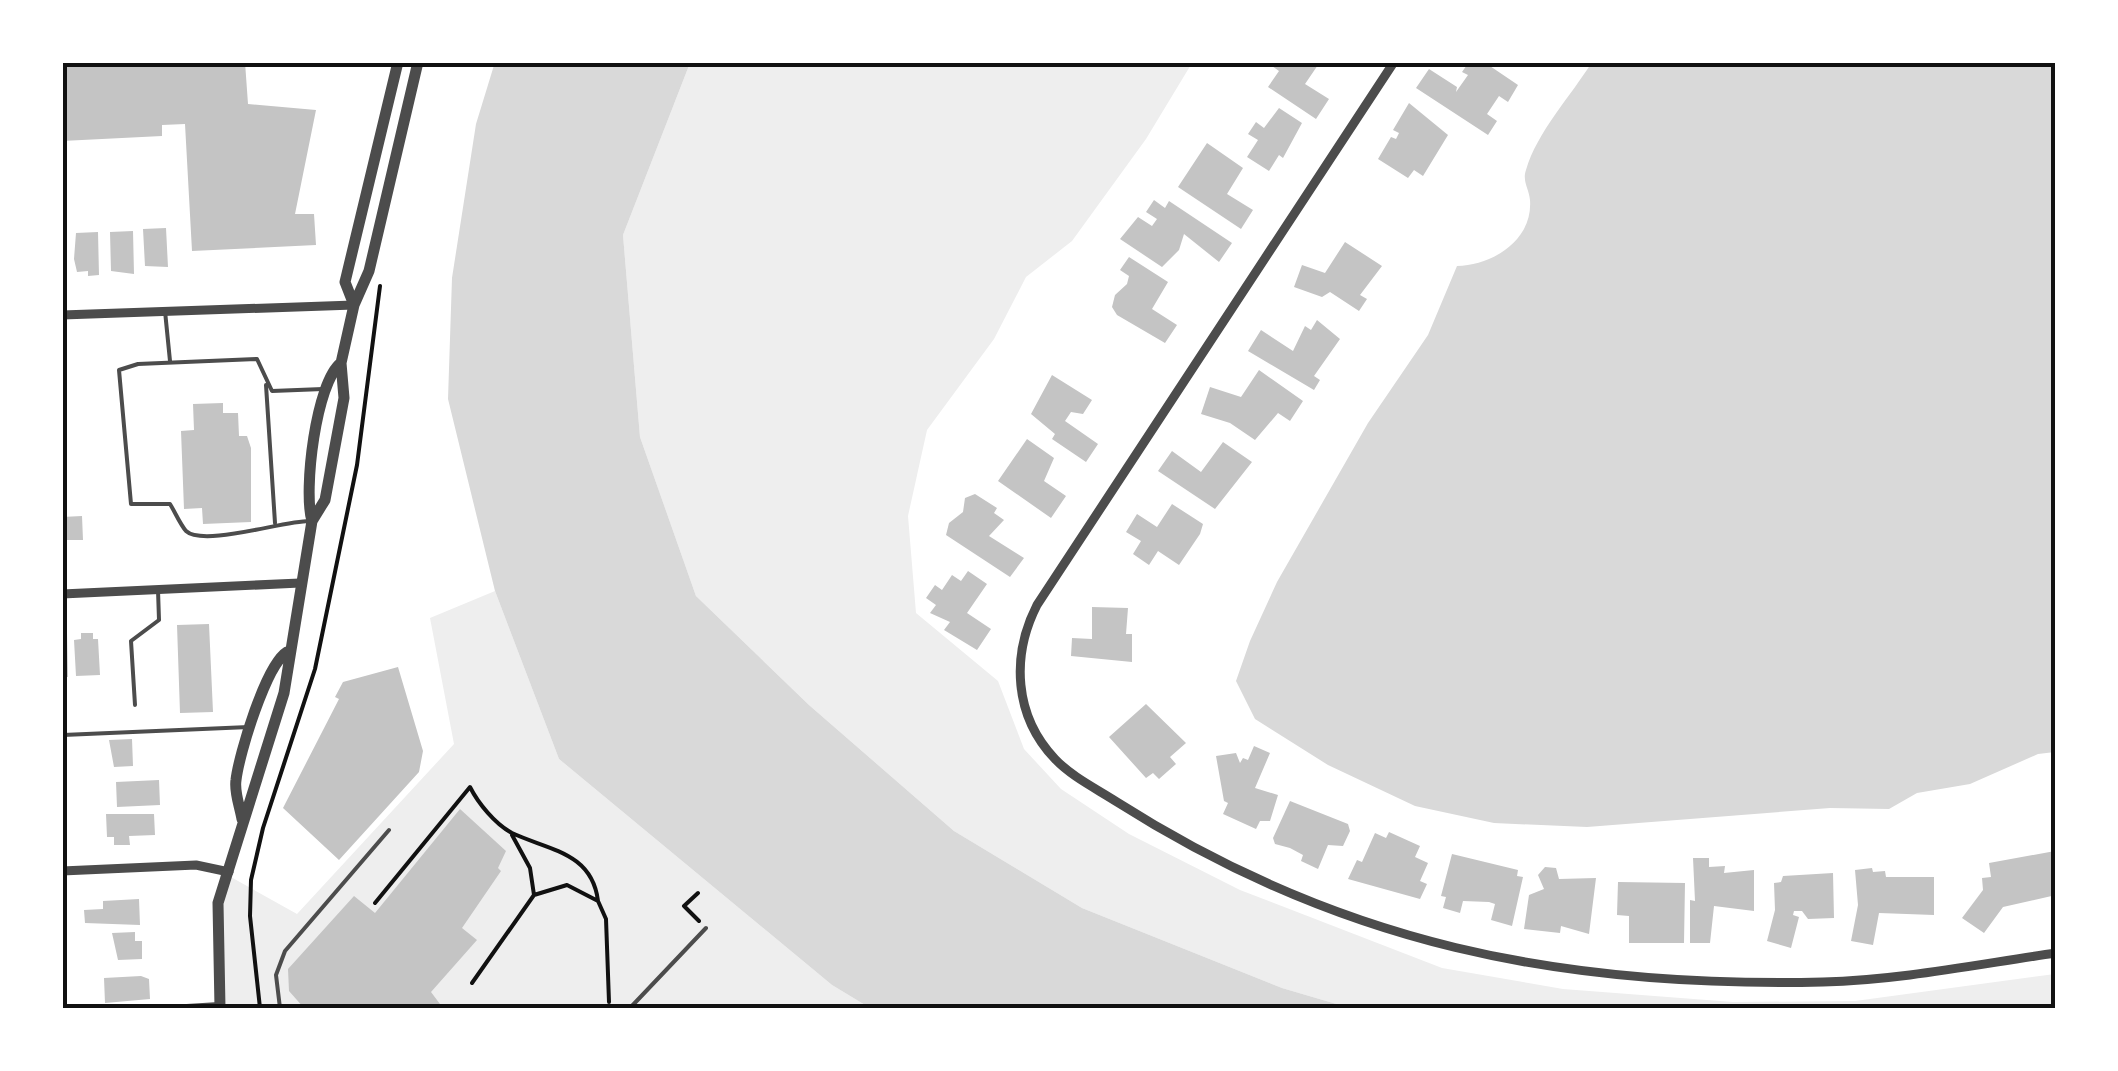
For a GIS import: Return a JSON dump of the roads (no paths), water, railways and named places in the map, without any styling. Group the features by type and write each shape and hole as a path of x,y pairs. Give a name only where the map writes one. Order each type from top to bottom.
{"street":[{"path":"354,305 345,282 398,62"},
{"path":"220,1006 218,903 282,703 312,521 306,496 323,389 340,363 354,305 369,271 418,62"},
{"path":"1394,62 1050,581 1028,624 1019,658 1024,704 1038,738 1057,762 1160,830 1356,922 1436,946 1608,974 1823,982 2056,953"},
{"path":"62,316 354,305"},
{"path":"312,521 322,512 344,398 340,363"},
{"path":"62,594 300,583"},
{"path":"242,819 235,782 267,678 278,658 288,652"},
{"path":"62,871 196,865 229,872"}],"lane":[{"path":"165,311 170,362"},
{"path":"275,523 266,386 257,359 124,365 119,370 131,504 170,504 187,532 203,538 275,523 312,521"},
{"path":"266,386 272,390 323,389"},
{"path":"134,705 131,641 159,620 158,590"},
{"path":"63,736 253,728"},
{"path":"280,1008 276,975 285,951 389,830"},
{"path":"630,1008 706,928"},
{"path":"154,1008 220,1006"}]}
